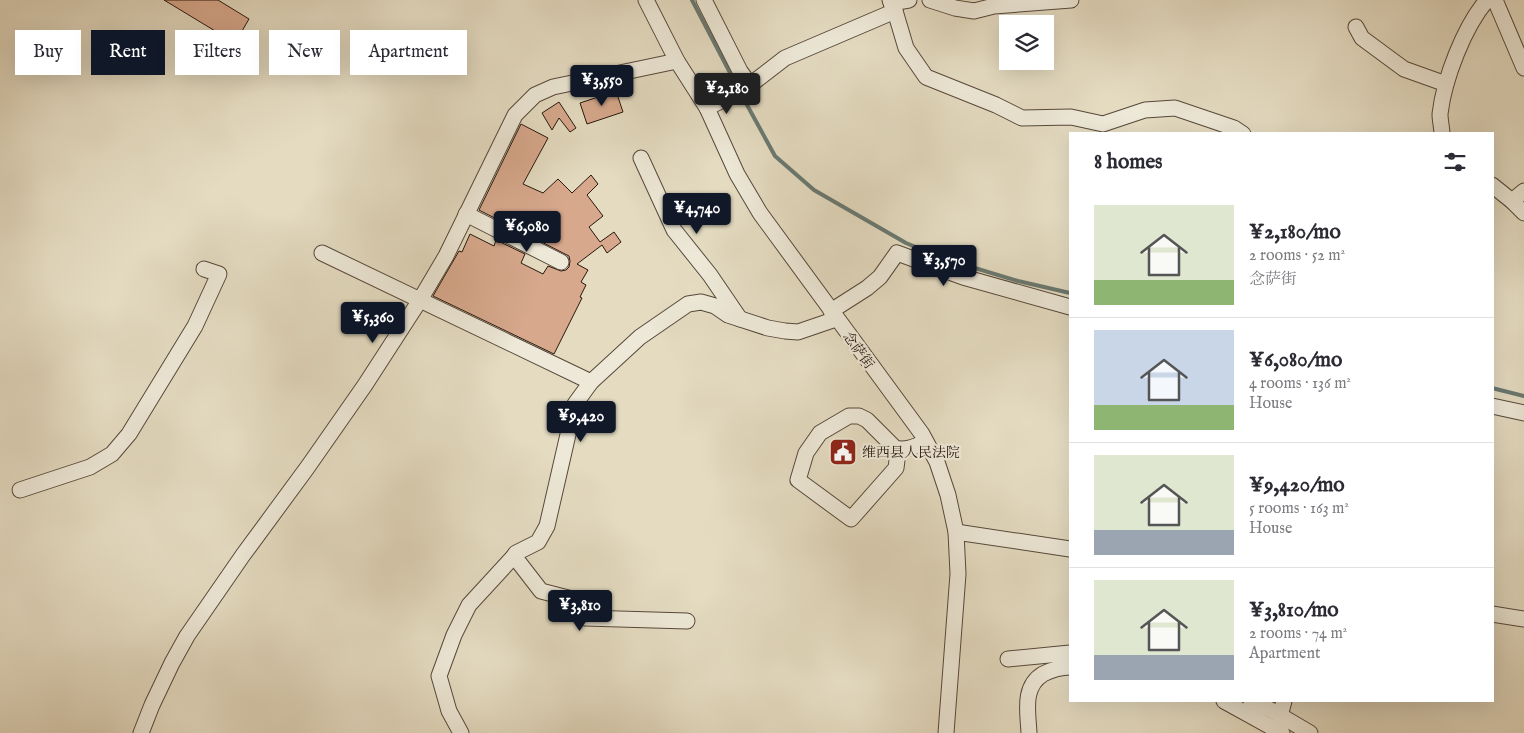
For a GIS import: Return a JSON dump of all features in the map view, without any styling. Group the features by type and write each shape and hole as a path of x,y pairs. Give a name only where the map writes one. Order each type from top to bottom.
{"street":[{"name":"念萨街","path":"646,0 677,61 707,108 737,174 760,213 926,442 937,462 956,532 958,574 946,733"},
{"path":"704,0 740,71 743,89"},
{"path":"707,108 743,89 785,58 892,4 909,0"},
{"path":"930,0 974,12 994,6 1071,0"},
{"path":"1442,132 1440,116 1448,72 1475,13 1487,0"},
{"path":"1495,0 1524,68"},
{"path":"892,4 906,48 926,77 996,105 1022,118 1071,117 1103,124 1145,110 1175,108 1234,128 1240,132"},
{"path":"1356,27 1362,38 1404,69 1446,84"},
{"path":"141,733 168,671 187,636 243,555 308,468 420,300 446,256 515,115 535,95 554,87 677,61"},
{"path":"640,158 674,230 710,275 740,319"},
{"path":"1494,187 1524,213"},
{"path":"1512,201 1524,191"},
{"path":"466,214 561,262"},
{"path":"322,253 591,382"},
{"path":"461,733 449,711 439,676 454,635 469,605 516,553 538,542 547,526 575,404 591,382 640,337 688,304 701,302 714,306 728,315 768,328 798,332 833,315 867,288 880,277 897,253 963,277 1069,307"},
{"path":"20,490 90,468 112,454 129,434 194,326 219,274 204,268"},
{"path":"1494,406 1524,412"},
{"path":"895,448 896,468 851,519 798,480 806,453 820,433 849,416 859,416 867,420 895,448 908,448 926,442"},
{"path":"956,532 1069,550"},
{"path":"514,556 541,591 572,599 585,618 687,621"},
{"path":"1494,614 1524,619"},
{"path":"1008,658 1069,653"},
{"path":"1029,733 1027,705 1034,680 1048,672 1069,667"},
{"path":"1226,702 1282,733"},
{"path":"1255,702 1282,709 1310,733"}],"building":[{"path":"164,0 218,0 249,19 243,30 214,30"},
{"path":"616,91 623,112 587,124 580,103"},
{"path":"559,102 576,128 570,132 559,118 552,130 542,113"},
{"path":"521,124 548,138 523,184 543,193 558,179 572,193 591,175 598,184 587,195 603,216 589,227 600,242 614,232 621,242 607,253 602,245 577,264 588,270 581,282 586,285 580,297 582,298 554,354 433,296 459,251 462,252 470,234 494,246 496,240 525,254 521,263 543,274 548,266 561,271 569,267 569,256 479,210"}],"waterway":[{"path":"692,0 738,88"},
{"path":"741,94 775,156 814,190 906,243 942,258 1018,281 1069,293"},
{"path":"1494,388 1524,396"}],"place":[{"name":"维西县人民法院","path":"843,452"}]}
